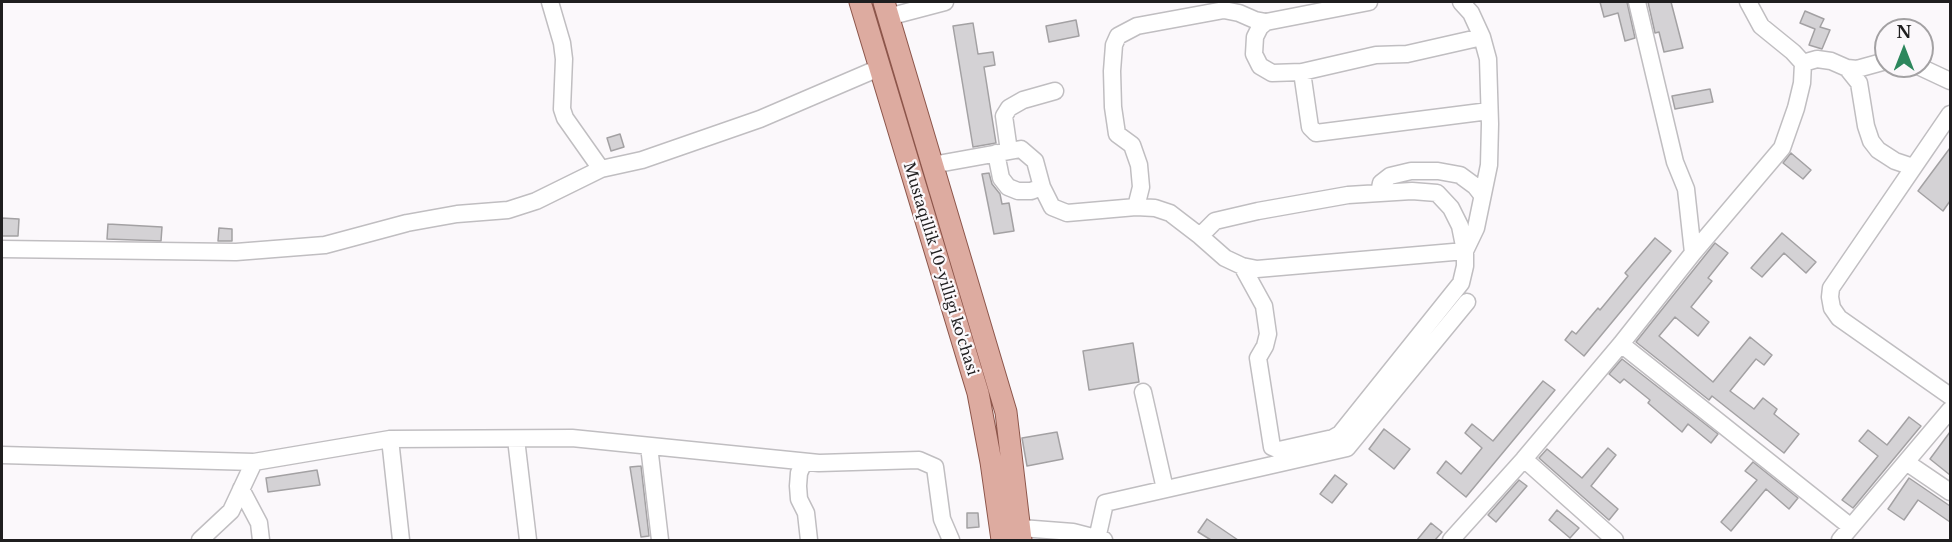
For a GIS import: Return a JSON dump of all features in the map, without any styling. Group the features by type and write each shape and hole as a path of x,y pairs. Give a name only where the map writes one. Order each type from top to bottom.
{"main road":[{"name":"Mustaqillik 10-yilligi ko'chasi","path":"860,2 978,393 1011,534"},
{"name":"Mustaqillik 10-yilligi ko'chasi","path":"886,9 1006,412 1011,534"}],"street":[{"path":"550,2 562,43 564,59 562,108 565,118 601,169"},
{"path":"886,9 945,2"},
{"path":"1136,207 1141,187 1139,165 1131,145 1117,134 1113,107 1112,71 1114,45 1118,36 1137,26 1224,10 1266,22 1370,2"},
{"path":"1461,2 1471,13 1482,37 1488,59 1490,111 1488,165 1476,228 1465,251"},
{"path":"1637,2 1675,162 1686,189 1693,253"},
{"path":"1451,540 1524,459 1782,148 1796,108 1802,83 1803,63 1761,26 1748,2"},
{"path":"1266,22 1260,27 1255,37 1254,54 1260,66 1272,73 1302,72 1376,55 1407,54 1482,37"},
{"path":"1803,63 1817,59 1857,69 1874,64"},
{"path":"2,249 236,252 325,245 407,223 457,214 507,210 536,201 601,169 642,160 760,119 879,68"},
{"path":"1847,68 1859,83 1866,126 1871,141 1878,150 1895,161 1913,167"},
{"path":"1302,72 1310,127 1316,133 1490,111"},
{"path":"1934,74 1950,81"},
{"path":"1042,187 1031,191 1018,191 1008,187 1001,178 1004,116 1009,108 1023,100 1055,92"},
{"path":"1950,114 1831,288 1830,297 1832,308 1839,318 1950,396"},
{"path":"932,165 1021,149 1035,161 1042,187 1052,207 1066,213 1136,207 1155,208 1170,213 1225,258 1242,266 1257,269 1465,251"},
{"path":"1379,194 1381,183 1390,176 1411,171 1438,171 1460,175 1475,186 1482,195"},
{"path":"1200,236 1215,221 1258,211 1348,195 1412,191 1437,194 1451,208 1460,226 1465,251 1465,266 1461,283 1340,434 1333,438 1279,450 1272,447 1257,358 1265,346 1268,334 1264,306 1242,266"},
{"path":"1011,534 1073,532 1100,540 1105,503 1347,448 1467,302"},
{"path":"1621,344 1851,527"},
{"path":"1143,392 1166,489"},
{"path":"1840,540 1950,410"},
{"path":"2,455 254,462 390,440 572,438 804,462 919,460 935,468 942,519 950,540"},
{"path":"516,439 528,540"},
{"path":"390,440 401,540"},
{"path":"649,446 660,540"},
{"path":"1524,459 1615,540"},
{"path":"200,540 231,511 254,462"},
{"path":"804,462 799,472 798,486 799,499 806,513 809,540"},
{"path":"1906,462 1950,492"},
{"path":"242,489 259,523 261,540"}],"building":[{"path":"1600,2 1627,2 1635,38 1625,41 1618,13 1604,17"},
{"path":"1648,2 1671,2 1683,48 1664,52 1659,32 1655,33"},
{"path":"1805,11 1824,19 1820,27 1830,30 1822,49 1809,45 1815,29 1800,23"},
{"path":"1076,20 1079,36 1049,42 1046,26"},
{"path":"973,23 978,54 993,52 995,65 984,67 996,143 973,147 953,26"},
{"path":"1710,89 1713,102 1675,109 1672,96"},
{"path":"620,134 624,147 611,151 607,138"},
{"path":"1950,148 1950,201 1943,211 1918,191"},
{"path":"1791,153 1811,170 1803,179 1783,163"},
{"path":"989,173 992,184 1000,194 1002,204 1009,203 1014,231 994,234 982,174"},
{"path":"2,218 19,219 18,236 2,236"},
{"path":"108,224 162,227 161,241 107,239"},
{"path":"219,228 232,229 232,241 218,241"},
{"path":"1782,233 1816,262 1806,273 1784,253 1762,277 1751,268"},
{"path":"1655,238 1671,251 1584,356 1565,340 1572,331 1576,334 1598,308 1600,310 1628,276 1625,273"},
{"path":"1715,243 1728,253 1708,278 1712,281 1691,307 1709,322 1698,336 1675,317 1659,336 1713,382 1750,337 1772,355 1764,365 1756,359 1730,391 1754,409 1763,398 1777,409 1774,414 1799,434 1784,453 1712,396 1709,400 1636,342"},
{"path":"1133,343 1139,382 1089,390 1083,351"},
{"path":"1622,359 1718,434 1711,443 1688,424 1682,432 1648,403 1650,400 1624,379 1620,383 1609,374"},
{"path":"1543,381 1555,390 1466,497 1437,473 1446,461 1461,474 1482,448 1465,433 1472,424 1493,441"},
{"path":"1909,417 1921,426 1853,508 1842,500 1878,456 1859,441 1868,430 1887,445"},
{"path":"1384,429 1410,449 1394,469 1369,449"},
{"path":"1057,432 1063,459 1027,466 1022,438"},
{"path":"1950,432 1950,475 1930,459"},
{"path":"1608,448 1616,455 1591,486 1618,509 1609,520 1539,458 1547,449 1582,478"},
{"path":"1753,462 1798,498 1789,509 1766,489 1731,531 1721,522 1757,480 1745,471"},
{"path":"641,466 649,536 641,537 630,467"},
{"path":"317,470 320,485 268,492 266,478"},
{"path":"1335,475 1347,484 1332,503 1320,494"},
{"path":"1909,478 1950,506 1950,522 1918,500 1904,520 1888,509"},
{"path":"1519,480 1527,486 1496,522 1488,515"},
{"path":"1557,510 1579,528 1570,538 1549,520"},
{"path":"967,513 978,513 979,527 967,528"},
{"path":"1207,519 1238,540 1211,540 1198,532"},
{"path":"1431,523 1442,532 1435,540 1417,540"}]}
